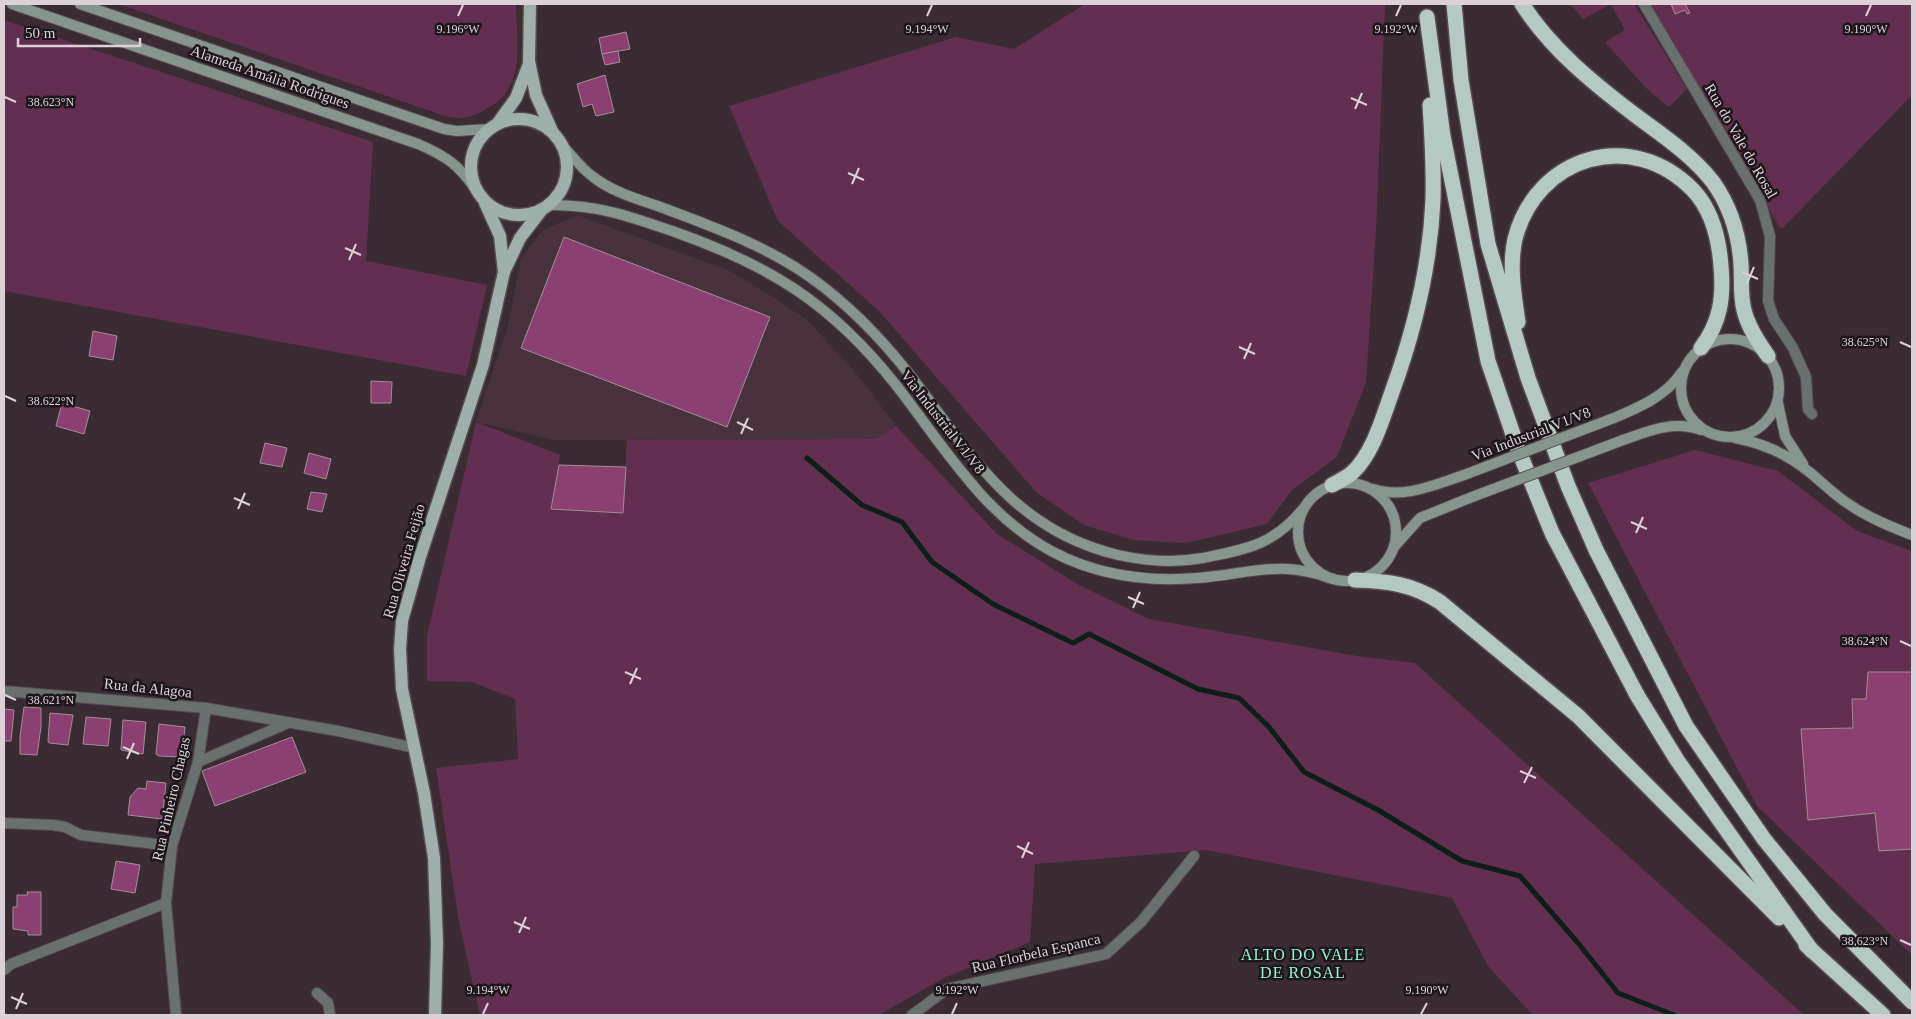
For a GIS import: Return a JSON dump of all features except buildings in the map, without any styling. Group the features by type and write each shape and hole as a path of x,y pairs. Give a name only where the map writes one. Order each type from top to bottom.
{"highway":[{"path":"1454,4 1461,80 1488,244 1528,378 1568,486 1596,550 1686,726 1764,839 1826,914 1912,1002"},
{"path":"1522,4 1547,38 1572,63 1605,92 1681,150 1713,182 1725,202 1738,240 1744,311 1751,330 1768,356"},
{"path":"1332,485 1352,473 1360,463 1379,426 1403,361 1424,284 1433,198 1426,10"},
{"path":"1426,10 1443,136 1488,361 1518,449 1552,533 1637,696 1672,752 1812,951"},
{"path":"1528,378 1513,281 1513,253 1520,225 1530,204 1547,182 1570,166 1602,156 1633,157 1665,169 1693,190 1704,205 1718,239 1722,293 1716,324 1701,348"},
{"path":"1355,580 1400,583 1428,594 1538,680 1613,750 1812,951 1883,1015"}],"main road":[{"name":"Alameda Amália Rodrigues","path":"12,4 418,144 441,154 457,165 476,190"},
{"name":"Alameda Amália Rodrigues","path":"80,4 444,129 458,131 494,126"},
{"path":"529,62 516,98 494,126 478,141 471,157 471,174 476,190 485,202 502,213 521,216 545,208 563,189 568,168 564,146 552,131 536,95 529,62 530,4"},
{"path":"494,126 512,119 526,119 540,123 552,131"},
{"name":"Via Industrial V1/V8","path":"564,146 581,167 611,189 738,237 783,260 825,288 880,339 993,482 1026,512 1064,536 1084,545 1128,557 1158,560 1196,559 1247,549 1262,544 1286,528 1302,510"},
{"name":"Rua Oliveira Feijão","path":"485,202 500,236 504,272"},
{"name":"Via Industrial V1/V8","path":"545,208 577,205 604,208 657,225 731,253 794,287 833,316 867,350 991,506 1019,531 1055,553 1101,570 1149,579 1198,578 1280,568 1312,571 1333,579"},
{"name":"Rua Oliveira Feijão","path":"435,1015 437,943 434,858 429,820 401,674 402,621 420,557 483,365 504,272 520,238 545,208"},
{"path":"1708,432 1692,419 1683,402 1681,382 1688,363 1701,348 1718,340 1736,339 1754,345 1768,356 1774,364 1780,383 1778,402 1785,436 1809,471"},
{"name":"Via Industrial V1/V8","path":"1367,487 1394,493 1410,492 1464,475 1614,418 1653,400 1676,381 1688,363"},
{"path":"1732,437 1747,434 1761,427 1768,420 1778,402"},
{"path":"1393,548 1396,528 1390,508 1384,499 1367,487 1344,482 1332,485 1315,494 1302,510 1297,534 1299,546 1312,567 1333,579 1355,580 1365,578 1378,569 1404,534 1420,518 1623,440 1666,426 1684,426 1732,437 1771,449 1809,471 1845,502 1868,516 1912,535"}],"street":[{"name":"Rua do Vale do Rosal","path":"1644,4 1760,200 1770,236 1768,300 1774,319 1806,376 1808,409 1812,414"},
{"name":"Rua da Alagoa","path":"4,691 206,708 338,730 415,748"},
{"name":"Rua Pinheiro Chagas","path":"176,1015 166,903 172,846 198,762 206,708"},
{"path":"198,762 288,723"},
{"path":"4,823 54,824 81,835 172,846"},
{"name":"Rua Florbela Espanca","path":"912,1015 947,989 1106,954 1141,922 1194,856"},
{"path":"4,970 11,964 166,903"},
{"path":"317,993 328,1003 330,1015"}],"shaded area":[{"path":"118,4 516,4 517,62 509,88 500,99 474,115 464,118 448,117"},
{"path":"1085,4 1385,4 1376,230 1366,382 1337,457 1292,490 1267,524 1186,543 1134,540 1084,525 1036,492 879,311 778,221 729,106 956,37 1014,49"},
{"path":"1570,4 1611,4 1583,19"},
{"path":"1611,4 1634,4 1687,89 1669,107 1646,88 1605,42 1625,30"},
{"path":"1649,4 1912,4 1912,95 1783,228 1779,227 1740,155"},
{"path":"4,20 373,142 366,261 487,285 466,376 4,291"},
{"path":"577,215 730,271 773,297 807,320 856,373 896,426 877,439 553,440 476,422 508,326 521,258 542,231"},
{"path":"476,422 560,455 552,509 623,512 627,440 876,439 896,426 997,534 1079,585 1149,619 1357,656 1415,663 1804,1015 1533,1015 1488,966 1452,898 1206,850 1035,864 1030,942 942,979 879,1015 480,1015 459,922 436,768 518,759 515,699 472,682 427,681 427,636"},
{"path":"1695,450 1778,471 1857,531 1912,551 1912,955 1757,806 1588,483"}],"waterway":[{"path":"807,458 862,505 902,522 932,562 993,604 1073,643 1089,634 1198,689 1239,698 1269,727 1304,772 1378,810 1462,861 1520,876 1618,993 1674,1015"}],"district":[{"name":"ALTO DO VALE DE ROSAL","path":"1303,963"}]}
